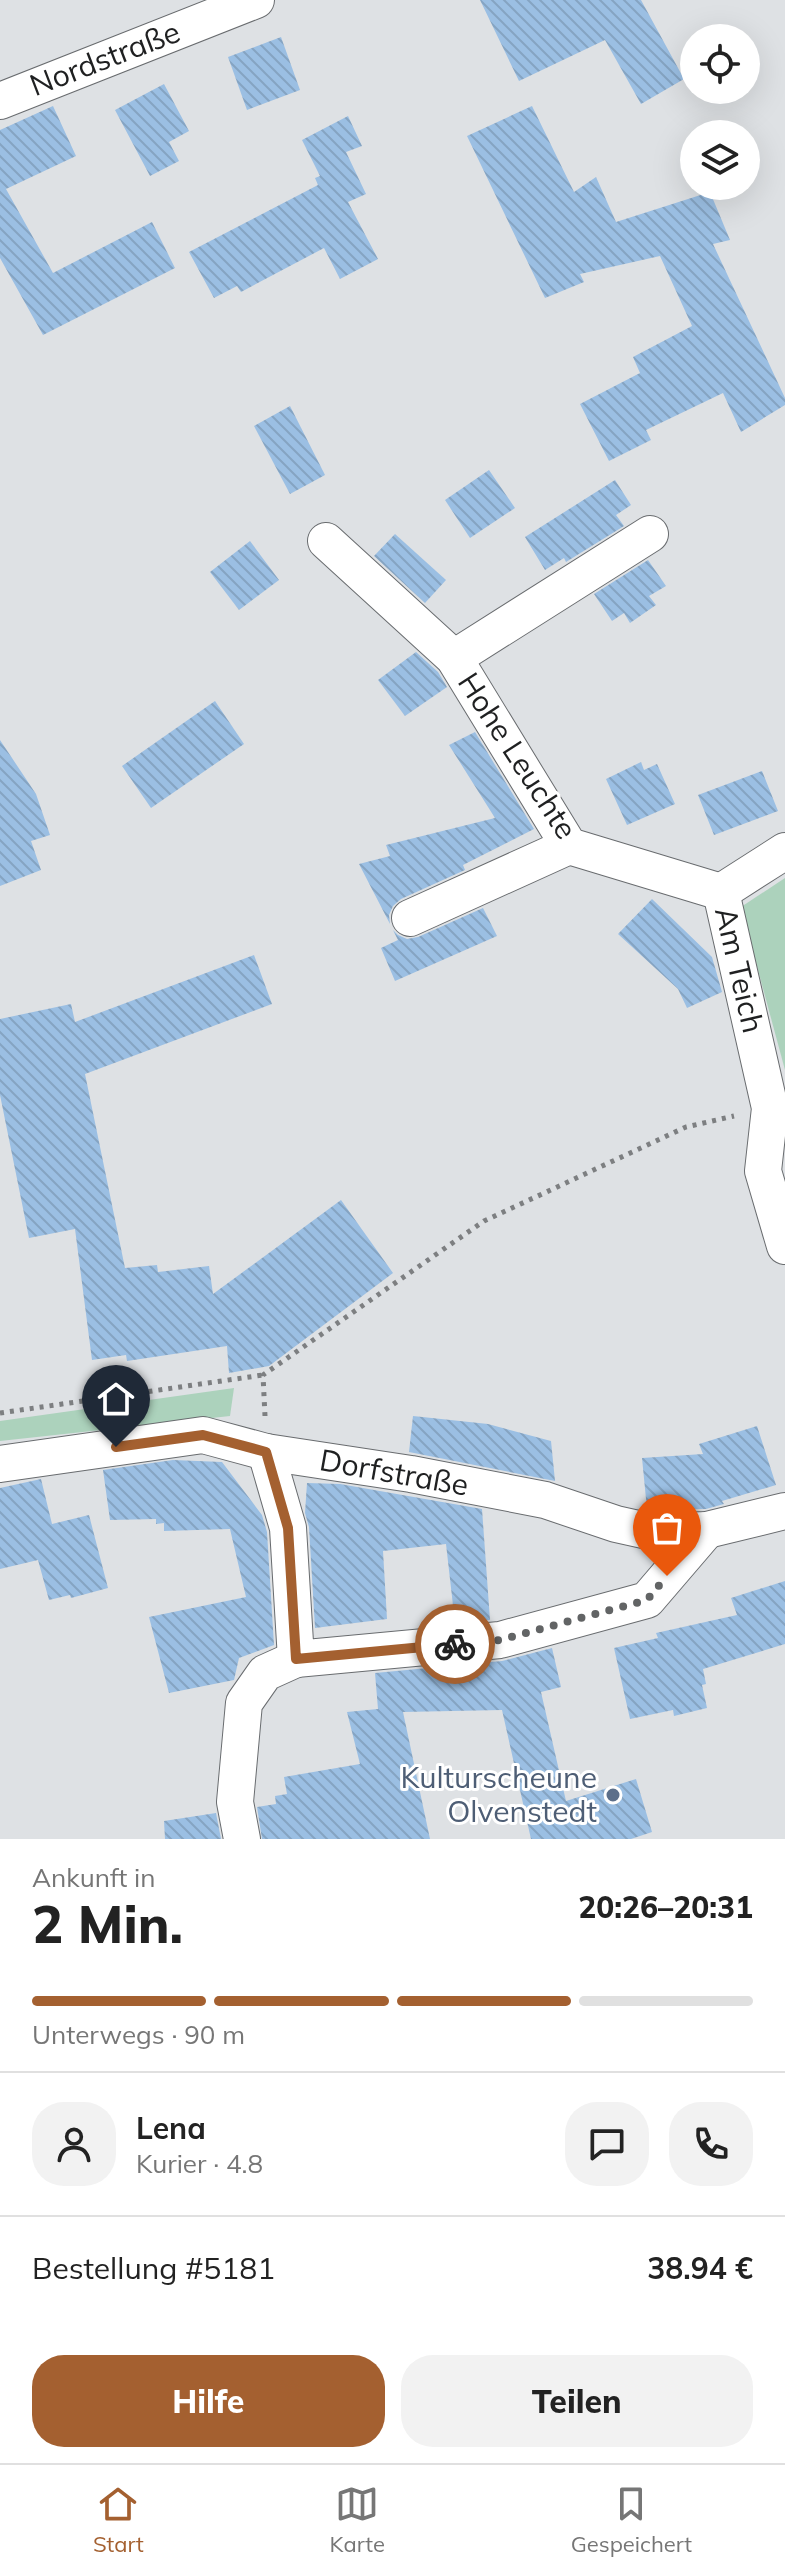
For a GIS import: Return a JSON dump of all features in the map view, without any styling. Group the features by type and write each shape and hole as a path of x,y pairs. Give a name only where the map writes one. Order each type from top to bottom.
{"street":[{"name":"Nordstraße","path":"0,101 256,0"},
{"name":"Hohe Leuchte","path":"454,658 650,534"},
{"name":"Hohe Leuchte","path":"326,541 454,658 569,846 721,892"},
{"path":"410,918 569,846"},
{"name":"Am Teich","path":"785,851 721,892 778,1108 763,1171 785,1246"},
{"name":"Dorfstraße","path":"0,1464 203,1435 266,1452 411,1474 545,1500 616,1524 652,1532 707,1530 785,1511"},
{"path":"266,1452 288,1528 296,1659"},
{"path":"242,1839 235,1802 244,1703 265,1673 296,1659 500,1640 647,1600 707,1530"}],"path":[{"path":"0,1413 263,1375 484,1221 686,1127 778,1108"},
{"path":"263,1375 266,1452"}],"green space":[{"path":"785,878 785,1070 741,907"},
{"path":"234,1388 230,1416 0,1441 0,1421"}],"building":[{"path":"480,0 641,0 680,72 680,81 641,104 605,40 519,81"},
{"path":"281,37 300,90 247,110 228,57"},
{"path":"164,84 189,131 169,142 179,161 150,176 115,110"},
{"path":"53,106 76,156 6,189 53,273 152,222 175,268 43,335 0,258 0,130"},
{"path":"532,106 574,192 596,177 616,222 685,200 713,200 730,240 713,244 785,398 785,405 741,432 723,393 646,430 651,440 609,461 580,404 640,373 633,357 692,326 660,256 580,274 584,282 545,298 467,136"},
{"path":"348,116 362,146 346,152 366,194 348,202 378,259 340,279 324,248 241,292 237,286 214,298 189,252 318,185 315,178 320,176 302,140"},
{"path":"290,406 325,475 290,494 254,426"},
{"path":"489,470 515,508 470,538 445,500"},
{"path":"615,480 631,505 616,515 624,526 566,562 564,558 545,570 525,537"},
{"path":"395,534 446,580 425,603 374,556"},
{"path":"250,541 279,580 239,610 210,572"},
{"path":"648,560 666,586 649,596 656,605 630,623 624,613 612,621 594,594"},
{"path":"416,652 438,672 447,687 405,716 378,680"},
{"path":"215,701 244,744 151,808 122,766"},
{"path":"475,732 534,829 463,865 465,870 401,899 389,915 390,924 359,864 390,856 386,845 495,818 449,745"},
{"path":"0,740 36,794 50,835 31,841 41,870 0,886"},
{"path":"641,762 644,770 657,764 675,804 627,825 606,779"},
{"path":"762,771 778,811 714,835 698,795"},
{"path":"652,899 712,957 722,992 687,1008 678,989 618,934"},
{"path":"483,908 497,936 395,981 381,948 398,940 393,930 407,939 418,937"},
{"path":"254,955 272,1004 85,1074 125,1268 157,1265 158,1272 209,1266 213,1294 341,1200 393,1273 269,1366 229,1373 227,1346 127,1361 126,1355 92,1360 75,1229 29,1238 0,1095 0,1019 71,1004 75,1022"},
{"path":"413,1416 488,1424 551,1441 555,1481 409,1452"},
{"path":"757,1426 776,1485 706,1509 647,1509 642,1458 703,1454 699,1444"},
{"path":"173,1460 222,1462 262,1515 267,1532 274,1645 239,1658 234,1680 169,1693 149,1617 246,1597 230,1529 164,1531 164,1523 156,1524 156,1519 110,1520 103,1470"},
{"path":"41,1479 52,1524 89,1515 108,1588 71,1598 70,1595 49,1600 38,1560 0,1569 0,1488"},
{"path":"307,1483 340,1484 482,1509 490,1620 455,1623 446,1544 383,1551 387,1619 315,1628 309,1527 305,1513"},
{"path":"785,1581 785,1644 703,1669 706,1684 702,1685 707,1708 674,1716 673,1710 630,1719 614,1648 658,1638 656,1633 737,1615 731,1598"},
{"path":"552,1648 561,1687 541,1692 566,1801 636,1779 652,1832 631,1839 531,1839 502,1710 403,1712 430,1839 262,1839 257,1807 276,1804 275,1796 287,1794 284,1777 360,1764 347,1712 378,1709 375,1673 502,1661"},
{"path":"216,1813 221,1839 165,1839 164,1821"}],"way so far":[{"path":"455,1644 500,1640 647,1600 667,1576"}],"place":[{"name":"Kulturscheune Olvenstedt","path":"613,1795"}],"route":[{"path":"116,1447 203,1435 266,1452 288,1528 296,1659 455,1644"}]}
